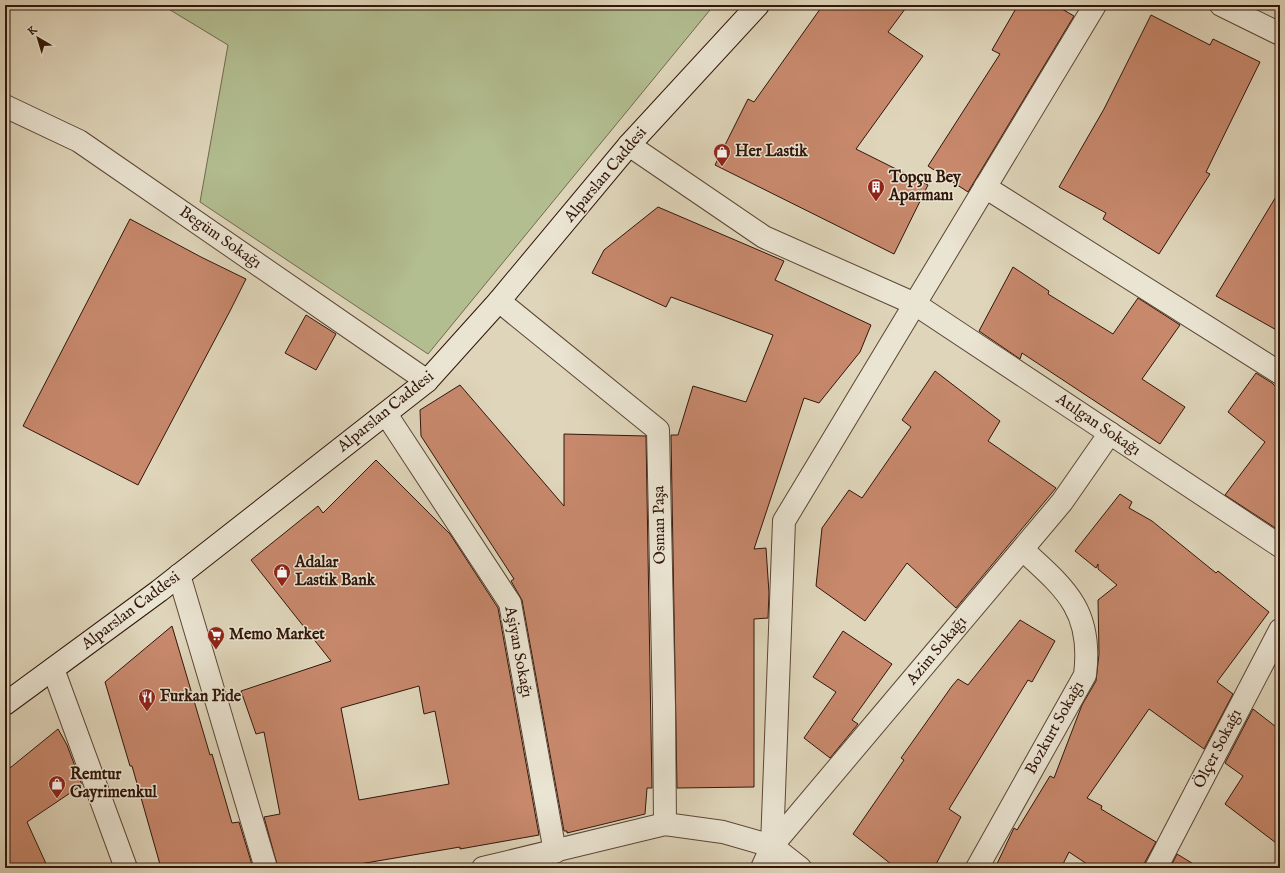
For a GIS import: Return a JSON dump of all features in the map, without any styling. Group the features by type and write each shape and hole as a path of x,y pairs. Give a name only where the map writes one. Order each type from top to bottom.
{"street":[{"name":"Alparslan Caddesi","path":"5,704 179,576 427,381 499,301 629,145 758,5"},
{"path":"772,846 784,521 1095,5"},
{"path":"1220,5 1280,34"},
{"name":"Begüm Sokağı","path":"5,106 79,141 427,381"},
{"name":"Atılgan Sokağı","path":"629,145 764,237 916,304 1280,546"},
{"path":"985,187 1280,373"},
{"name":"Osman Paşa","path":"499,301 658,430 665,824"},
{"name":"Aşiyan Sokağı","path":"386,414 510,603 555,852"},
{"name":"Azim Sokağı","path":"762,868 772,846 1023,550 1062,502 1110,433"},
{"name":"Bozkurt Sokağı","path":"977,868 1085,675 1087,656 1086,638 1075,606 1067,592 1023,550"},
{"path":"179,576 266,868"},
{"name":"Ölçer Sokağı","path":"1156,868 1280,630"},
{"path":"53,669 126,868"},
{"path":"483,868 555,852 665,824 723,832 772,846 800,868"}],"green space":[{"path":"162,5 714,5 428,354 200,202 228,45"}],"building":[{"path":"823,5 908,5 888,32 923,56 856,149 928,185 894,254 715,165 748,99 754,102"},
{"path":"1018,5 1055,5 1074,16 968,192 928,166 1000,54 992,50"},
{"path":"1151,15 1210,45 1213,39 1260,62 1206,172 1210,174 1159,254 1103,219 1106,213 1059,187 1104,109"},
{"path":"1280,190 1280,332 1216,296"},
{"path":"658,207 784,261 775,280 871,325 860,352 819,403 804,398 754,549 766,548 769,593 768,618 754,619 754,787 677,788 671,435 678,435 693,386 746,402 773,335 671,297 666,307 592,273 604,250"},
{"path":"130,219 246,279 138,485 23,426"},
{"path":"1013,267 1049,291 1048,294 1113,334 1138,298 1180,325 1142,379 1185,407 1160,444 1022,353 1020,359 979,331"},
{"path":"306,315 336,334 316,370 285,353"},
{"path":"935,371 1000,421 988,441 1056,488 956,608 907,563 865,621 816,586 822,528 849,490 862,498 911,427 902,420"},
{"path":"1256,373 1272,383 1280,391 1280,531 1225,495 1265,442 1228,412"},
{"path":"460,385 564,506 564,434 646,436 652,788 647,788 645,814 567,833 567,831 564,831 522,600 511,581 514,579 421,436 420,410"},
{"path":"376,460 450,534 498,608 539,835 336,868 278,868 264,817 280,814 264,732 256,734 241,691 331,661 251,560 318,506 323,513","holes":["419,686 424,714 435,711 449,784 359,800 341,708"]},
{"path":"1120,494 1132,502 1129,508 1152,521 1216,573 1218,571 1269,612 1217,682 1233,694 1204,749 1149,709 1087,798 1102,806 1101,809 1156,842 1145,862 1144,868 1093,868 1069,852 1061,868 995,868 1014,828 1017,830 1050,776 1054,778 1082,705 1096,681 1099,654 1098,600 1117,585 1098,569 1098,564 1096,568 1075,551"},
{"path":"1020,620 1055,641 1032,682 1028,680 949,809 961,817 934,868 896,868 853,834 904,760 901,758 952,686 958,679 968,685"},
{"path":"172,626 210,755 212,754 232,823 239,822 253,868 161,868 132,766 130,766 105,682"},
{"path":"843,631 892,664 852,720 858,724 830,758 804,738 836,692 813,677"},
{"path":"1253,709 1280,730 1280,846 1225,804 1243,776 1225,763"},
{"path":"58,729 67,745 82,785 27,822 48,868 5,868 5,772"},
{"path":"1177,854 1200,868 1170,868"}],"place":[{"name":"Her Lastik","path":"722,167"},
{"name":"Topçu Bey Aparmanı","path":"876,202"},
{"name":"Adalar Lastik Bank","path":"282,587"},
{"name":"Memo Market","path":"216,650"},
{"name":"Furkan Pide","path":"147,712"},
{"name":"Remtur Gayrimenkul","path":"57,799"}]}
